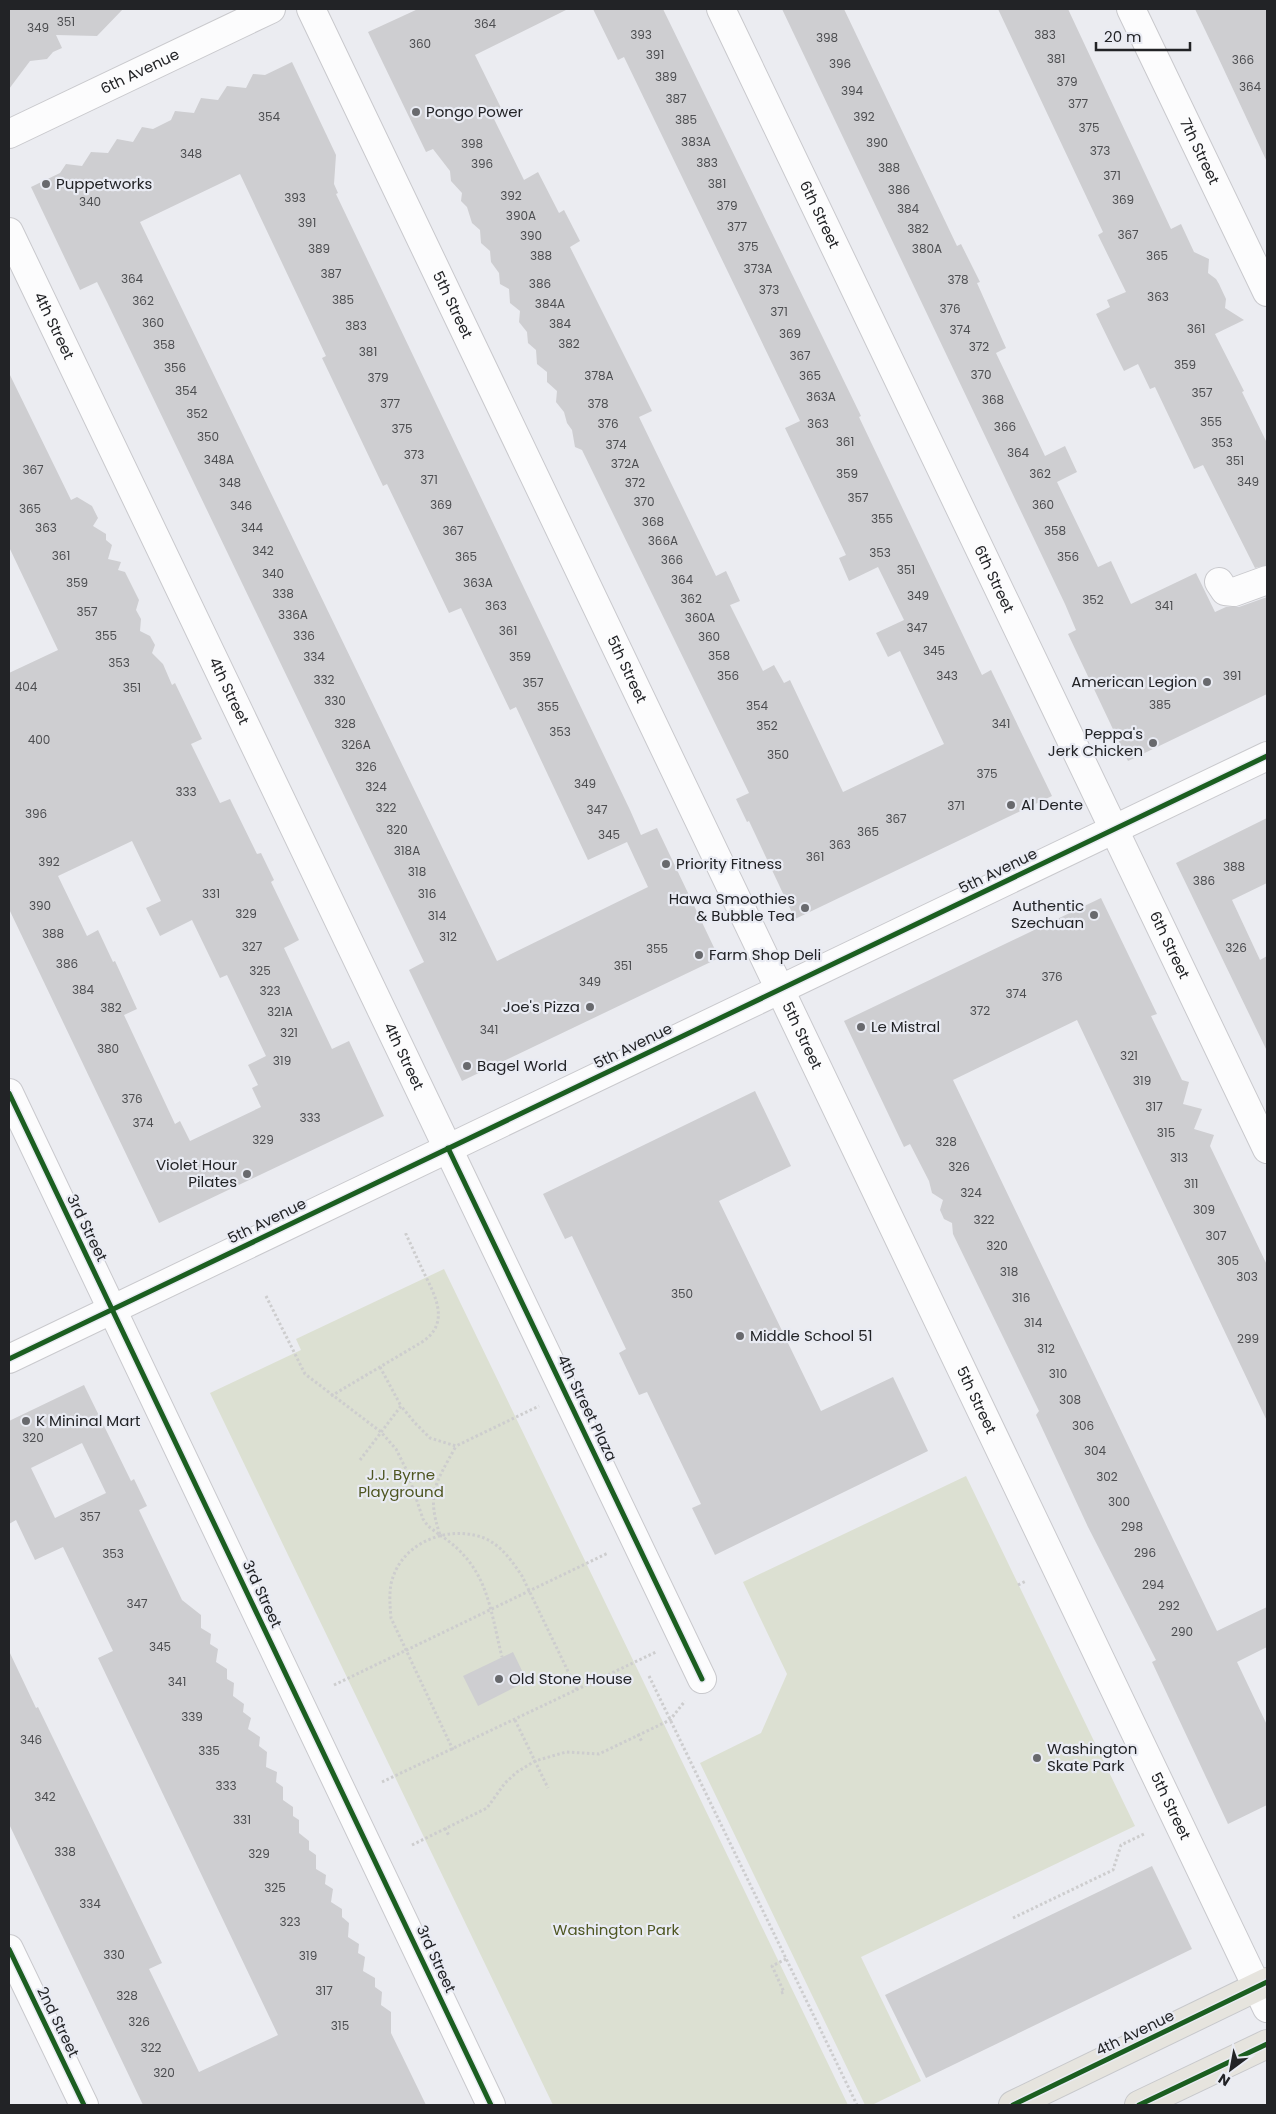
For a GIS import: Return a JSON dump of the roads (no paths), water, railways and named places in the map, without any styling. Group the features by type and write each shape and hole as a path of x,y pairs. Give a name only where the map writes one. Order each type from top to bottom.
{"main road":[{"name":"4th Avenue","path":"1013,2105 1264,1992"},
{"path":"1139,2105 1267,2044"}],"street":[{"name":"6th Avenue","path":"9,134 271,9"},
{"name":"5th Street","path":"311,9 780,989 1264,1992"},
{"name":"6th Street","path":"721,9 1267,1149"},
{"name":"7th Street","path":"1131,9 1267,292"},
{"name":"4th Street","path":"9,232 448,1148"},
{"path":"1219,582 1224,591 1234,592 1267,580"},
{"name":"5th Avenue","path":"9,1359 1267,756"},
{"name":"3rd Street","path":"9,1093 491,2105"},
{"name":"4th Street Plaza","path":"448,1148 702,1679"},
{"name":"2nd Street","path":"9,1949 84,2105"}],"place":[{"name":"Pongo Power","path":"416,112"},
{"name":"Puppetworks","path":"46,184"},
{"name":"American Legion","path":"1207,682"},
{"name":"Peppa's Jerk Chicken","path":"1153,743"},
{"name":"Al Dente","path":"1011,805"},
{"name":"Priority Fitness","path":"666,864"},
{"name":"Hawa Smoothies & Bubble Tea","path":"805,908"},
{"name":"Authentic Szechuan","path":"1094,915"},
{"name":"Farm Shop Deli","path":"699,955"},
{"name":"Joe's Pizza","path":"590,1007"},
{"name":"Le Mistral","path":"861,1027"},
{"name":"Bagel World","path":"467,1066"},
{"name":"Violet Hour Pilates","path":"247,1174"},
{"name":"Middle School 51","path":"740,1336"},
{"name":"K Mininal Mart","path":"26,1421"},
{"name":"Old Stone House","path":"499,1679"},
{"name":"Washington Skate Park","path":"1037,1758"}],"park label":[{"name":"J.J. Byrne Playground","path":"401,1484"},
{"name":"Washington Park","path":"616,1930"}]}
